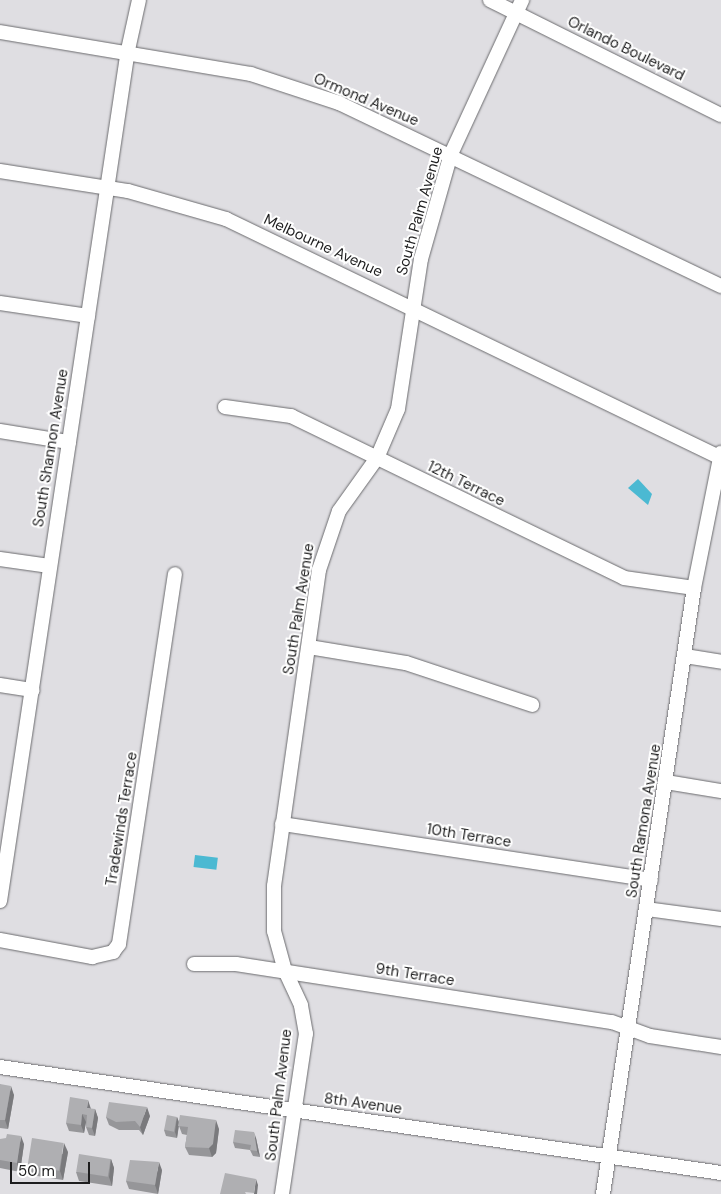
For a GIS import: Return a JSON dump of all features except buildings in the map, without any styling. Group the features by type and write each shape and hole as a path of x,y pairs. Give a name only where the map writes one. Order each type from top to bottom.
{"street":[{"name":"South Shannon Avenue","path":"0,901 7,814 32,690 128,50 139,0"},
{"name":"Orlando Boulevard","path":"490,0 721,115"},
{"name":"South Palm Avenue","path":"282,1194 306,1034 301,1005 285,971 274,931 282,824 327,539 339,511 377,458 398,409 412,307 451,154 522,0"},
{"name":"Ormond Avenue","path":"0,32 128,50 251,74 339,103 451,154 721,286"},
{"name":"Melbourne Avenue","path":"0,171 108,188 226,219 720,456"},
{"path":"0,303 88,316"},
{"name":"12th Terrace","path":"225,407 291,416 624,578 694,588"},
{"path":"0,431 69,442"},
{"name":"South Ramona Avenue","path":"604,1194 608,1156 629,1030 694,588 720,456"},
{"path":"0,558 50,566"},
{"name":"Tradewinds Terrace","path":"0,940 92,957 113,952 119,944 175,574"},
{"path":"310,647 406,663 532,705"},
{"path":"685,656 721,662"},
{"path":"0,685 32,690"},
{"path":"666,782 721,791"},
{"name":"10th Terrace","path":"282,824 651,880"},
{"path":"647,909 721,919"},
{"name":"9th Terrace","path":"194,964 236,964 612,1022 629,1030 721,1047"},
{"name":"8th Avenue","path":"0,1067 721,1173"}],"water":[{"path":"638,479 652,494 648,505 628,488"},
{"path":"195,855 218,858 216,870 194,867"}]}
